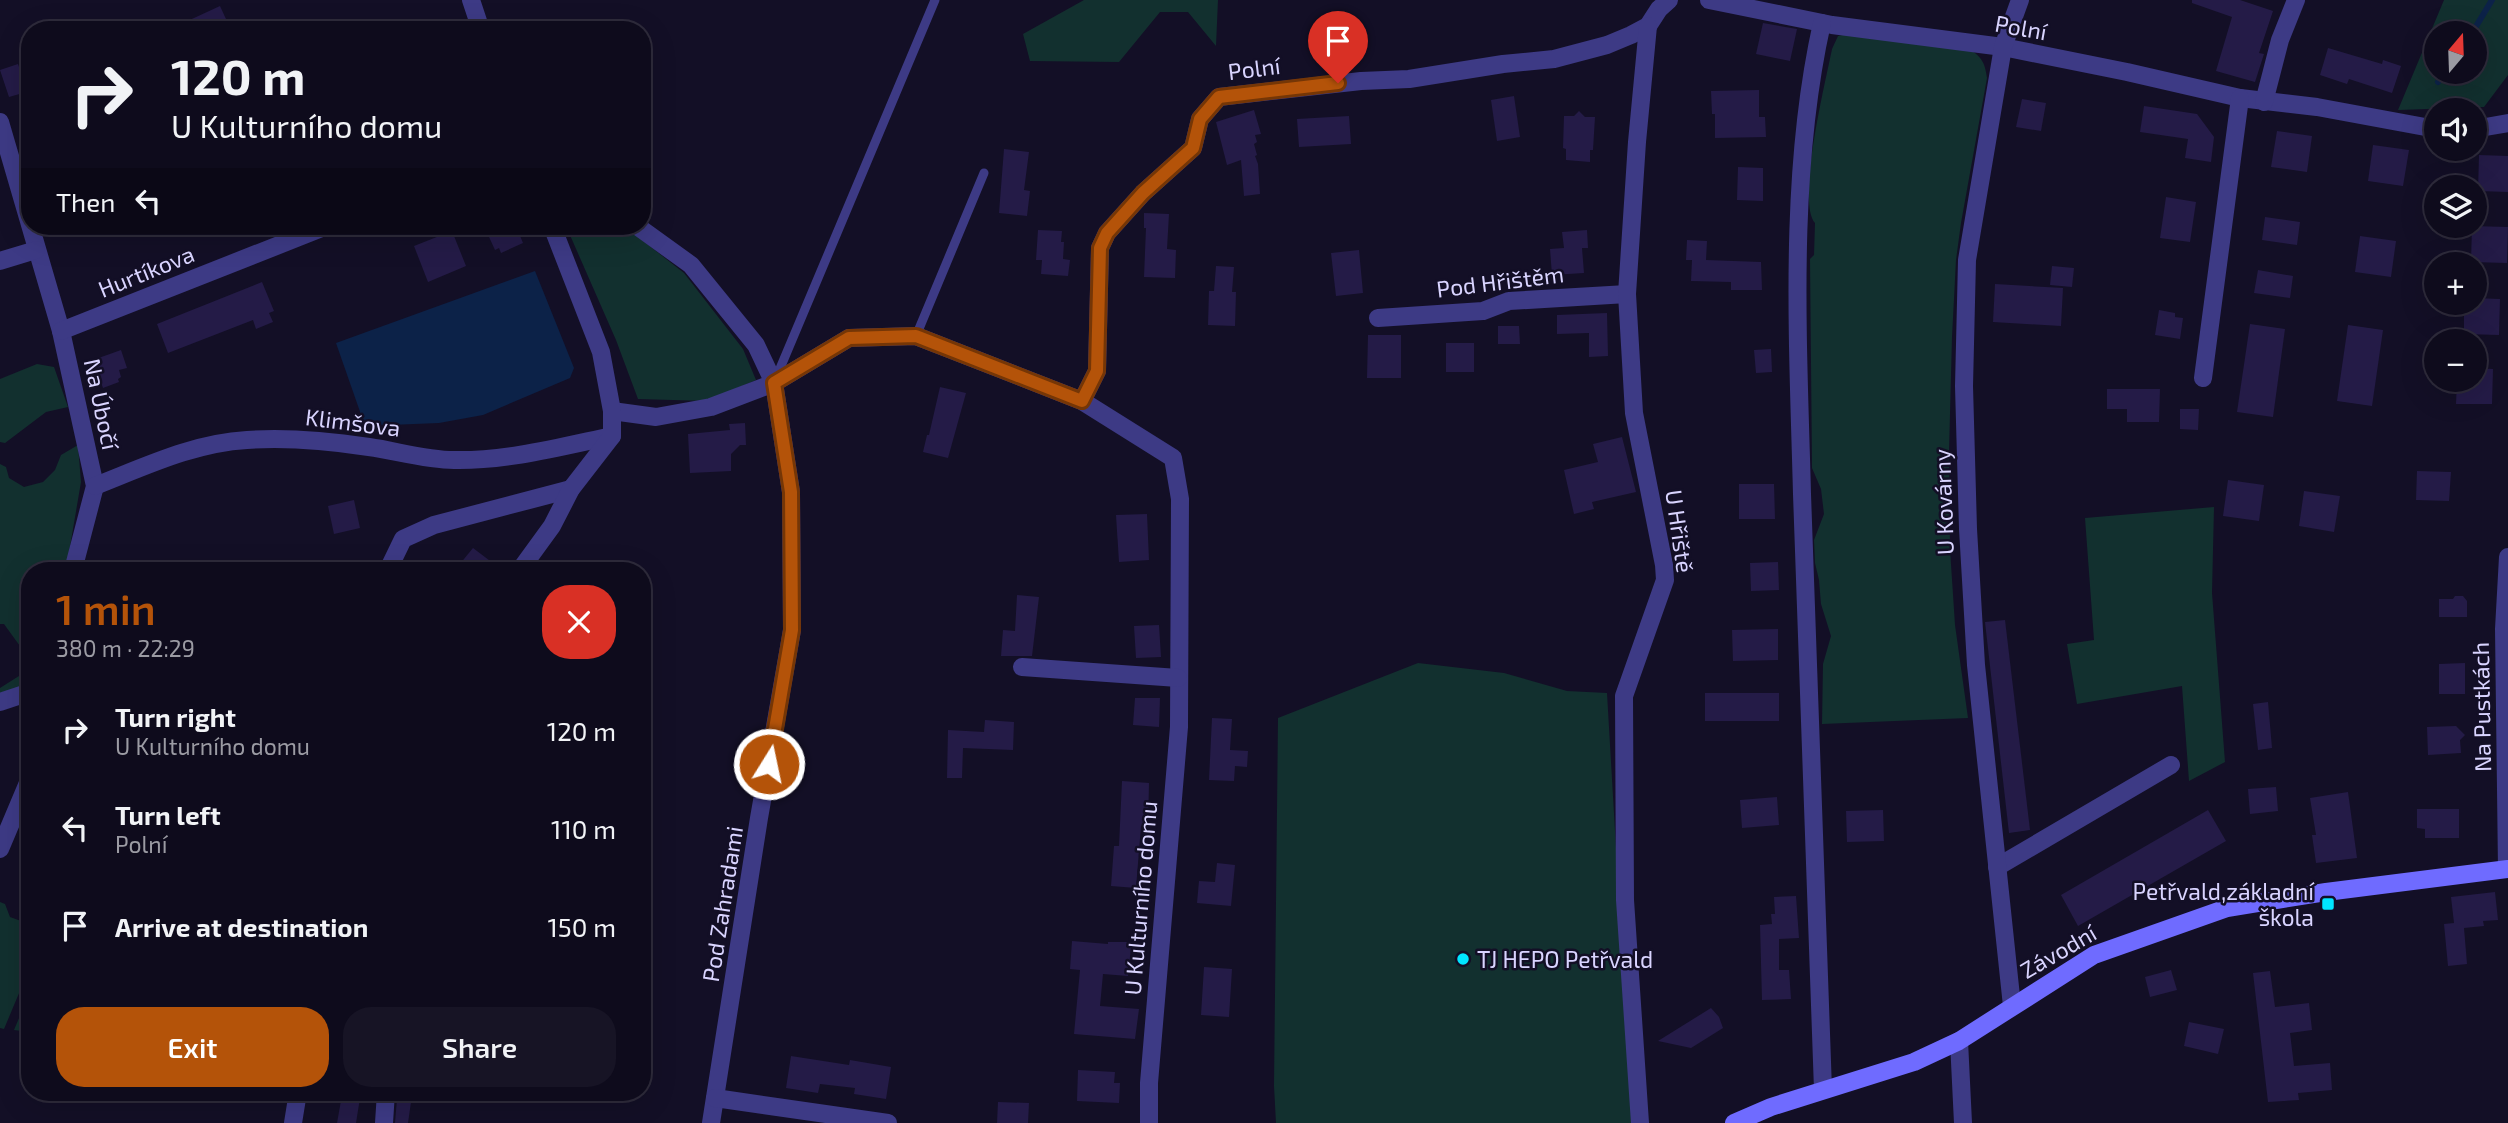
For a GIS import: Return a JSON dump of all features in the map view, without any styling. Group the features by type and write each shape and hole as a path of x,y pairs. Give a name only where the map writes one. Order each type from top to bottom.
{"street":[{"path":"471,0 478,21"},
{"name":"Polní","path":"1082,401 1097,371 1100,248 1107,233 1143,193 1193,148 1200,119 1219,97 1362,81 1409,79 1554,59 1607,45 1648,26 1659,9 1670,0"},
{"name":"Polní","path":"1709,0 1822,23 2003,47 2240,98 2318,107 2424,127"},
{"name":"U Kovárny","path":"2012,1006 1976,665 1964,386 1967,260 2003,47 2020,0"},
{"path":"2264,102 2280,40 2295,0"},
{"path":"1822,23 1813,62 1802,144 1798,331 1805,609 1823,1090"},
{"name":"U Hřiště","path":"1640,1123 1625,900 1624,696 1665,580 1634,412 1627,294 1648,26"},
{"path":"2203,377 2240,98"},
{"name":"Na Úbočí","path":"0,122 21,197"},
{"path":"2487,127 2508,123"},
{"name":"Na Úbočí","path":"32,235 61,331 94,486 75,562"},
{"name":"Hurtíkova","path":"61,331 304,235"},
{"path":"526,562 552,526 571,489 611,436 612,411 601,352 556,235"},
{"name":"Pod Zahradami","path":"649,235 691,265 756,345 774,383 791,492 792,630 711,1123"},
{"path":"0,261 36,250"},
{"name":"Pod Hřištěm","path":"1378,318 1483,311 1510,301 1627,294"},
{"name":"U Kulturního domu","path":"612,411 656,417 711,407 774,383 849,338 916,336 1082,401 1173,458 1180,499 1179,727 1150,1069 1149,1123"},
{"name":"Klimšova","path":"94,486 201,446 245,440 283,439 341,444 452,461 512,456 611,436"},
{"path":"392,562 403,539 434,525 571,489"},
{"name":"Na Pustkách","path":"2507,865 2504,629 2508,558"},
{"path":"1022,667 1178,678"},
{"path":"0,702 21,695"},
{"path":"1997,867 2171,765"},
{"path":"0,849 21,799"},
{"name":"Závodní","path":"1734,1123 1752,1113 1914,1062 1959,1041 2095,955 2227,908 2507,865"},
{"path":"1959,1041 1963,1123"},
{"path":"715,1098 888,1123"},
{"path":"293,1123 297,1101"},
{"path":"384,1123 385,1101"}],"lane":[{"path":"774,383 935,0"},
{"path":"916,336 984,173"}],"green space":[{"path":"1084,0 1218,0 1216,46 1188,12 1160,12 1119,62 1030,61 1023,34"},
{"path":"2444,0 2508,0 2508,75 2487,103 2487,98 2424,98 2424,109 2398,110 2424,48 2424,84 2487,84 2487,21 2435,21"},
{"path":"1852,33 1969,49 1984,64 1987,78 1956,260 1952,337 1950,549 1955,625 1968,718 1822,724 1823,664 1831,636 1821,604 1815,563 1814,540 1824,514 1821,489 1812,468 1810,259 1814,255 1815,223 1810,211 1810,167 1832,49 1838,36"},
{"path":"570,235 635,235 684,273 743,349 756,380 707,401 638,399 616,340"},
{"path":"37,364 54,367 68,407 46,412 5,443 0,442 0,379"},
{"path":"78,445 81,482 67,562 21,562 21,647 4,624 0,624 0,464 6,467 9,478 24,487 43,482 55,470 61,455"},
{"path":"2214,507 2212,593 2225,762 2189,781 2182,686 2077,704 2067,644 2094,640 2085,518"},
{"path":"1418,663 1504,673 1567,691 1607,693 1632,1123 1276,1123 1274,1086 1278,718"},
{"path":"21,668 21,687 0,693 0,688 19,676"},
{"path":"0,902 5,904 10,917 21,921 21,988 4,1029 0,1028"},
{"path":"21,1013 21,1031 14,1030"}],"water":[{"path":"535,271 574,368 570,378 483,415 439,423 365,426 336,343"}],"building":[{"path":"2192,0 2240,0 2273,11 2259,53 2264,54 2255,82 2216,71 2232,17 2192,3"},
{"path":"220,6 227,21 188,21"},
{"path":"1763,23 1797,29 1790,61 1756,54"},
{"path":"2328,48 2382,64 2383,60 2401,66 2392,93 2349,79 2347,84 2320,75"},
{"path":"18,64 21,70 21,94 9,97 0,70"},
{"path":"1759,90 1759,117 1765,117 1766,137 1715,138 1711,91"},
{"path":"1514,96 1520,137 1497,141 1491,100"},
{"path":"2022,99 2046,103 2041,131 2016,127"},
{"path":"2144,106 2197,114 2214,137 2211,162 2185,158 2188,139 2140,132"},
{"path":"1254,110 1261,134 1255,135 1257,142 1254,144 1260,194 1244,196 1241,160 1227,165 1216,122"},
{"path":"1579,111 1585,117 1595,117 1590,162 1566,160 1566,149 1563,148 1564,116 1574,116"},
{"path":"1349,116 1351,144 1299,147 1297,119"},
{"path":"2277,131 2312,136 2307,172 2271,167"},
{"path":"2373,145 2409,150 2403,186 2368,181"},
{"path":"1004,149 1029,152 1024,190 1030,191 1027,216 999,213"},
{"path":"2487,155 2508,156 2508,192 2487,191 2487,175 2478,175 2479,161 2487,161"},
{"path":"1738,167 1763,168 1763,201 1737,200"},
{"path":"2166,197 2196,202 2190,242 2160,238"},
{"path":"1144,213 1169,214 1167,249 1176,250 1175,278 1144,277"},
{"path":"2265,217 2300,222 2297,245 2262,240"},
{"path":"2487,226 2508,227 2507,263 2487,262 2487,252 2471,252 2472,238 2487,238"},
{"path":"1038,230 1062,231 1063,259 1070,260 1068,276 1041,274 1042,260 1036,260"},
{"path":"1587,230 1588,248 1582,248 1584,273 1552,275 1550,249 1564,248 1562,232"},
{"path":"442,235 454,235 466,266 428,282 414,246"},
{"path":"488,235 520,235 523,243 501,253 499,248 495,250"},
{"path":"2360,236 2396,241 2391,277 2355,272"},
{"path":"1687,240 1707,241 1706,260 1761,262 1762,290 1731,290 1731,282 1691,281 1692,260 1686,260"},
{"path":"1359,250 1363,293 1336,296 1331,253"},
{"path":"1216,266 1234,267 1232,292 1236,292 1235,326 1208,325 1209,291 1214,291"},
{"path":"2052,266 2074,268 2072,287 2050,285"},
{"path":"2258,270 2293,276 2290,298 2254,293"},
{"path":"262,282 274,311 269,313 273,322 256,329 253,320 168,353 157,324"},
{"path":"1995,284 2063,288 2061,326 1993,322"},
{"path":"2487,298 2500,299 2499,335 2487,335 2487,329 2464,329 2464,315 2487,315"},
{"path":"2159,310 2175,313 2175,317 2183,318 2180,339 2155,335"},
{"path":"1607,313 1608,356 1589,357 1589,333 1557,334 1557,315"},
{"path":"2250,324 2285,329 2273,417 2237,412"},
{"path":"2348,325 2383,330 2372,406 2337,401"},
{"path":"1498,326 1519,326 1520,344 1498,344"},
{"path":"1368,335 1401,335 1401,378 1367,378"},
{"path":"1446,343 1474,343 1474,372 1446,372"},
{"path":"1771,349 1772,372 1756,373 1754,350"},
{"path":"121,350 127,368 119,370 119,382 103,388 93,360"},
{"path":"2487,369 2493,369 2492,404 2456,404 2456,392 2487,392"},
{"path":"940,387 966,393 948,458 923,452"},
{"path":"2107,389 2160,389 2159,422 2127,422 2127,409 2107,409"},
{"path":"2180,409 2199,409 2198,430 2180,429"},
{"path":"745,423 746,445 740,445 731,454 731,471 690,473 688,434 730,430 729,424"},
{"path":"1622,437 1636,492 1592,502 1594,509 1574,514 1564,470 1598,462 1593,444"},
{"path":"2417,471 2451,472 2449,501 2416,500"},
{"path":"2228,480 2264,485 2259,521 2223,516"},
{"path":"1739,484 1774,484 1775,519 1739,519"},
{"path":"2304,491 2340,496 2334,532 2299,526"},
{"path":"354,500 360,528 334,534 328,506"},
{"path":"1147,514 1149,560 1119,562 1116,515"},
{"path":"473,548 491,562 462,562"},
{"path":"1778,562 1779,590 1751,591 1750,563"},
{"path":"1017,595 1039,597 1032,656 1001,656 1003,630 1015,631"},
{"path":"2455,596 2463,596 2467,601 2467,617 2439,617 2439,599 2453,599"},
{"path":"2005,620 2030,830 2009,833 1985,622"},
{"path":"1159,625 1161,657 1136,658 1134,626"},
{"path":"1778,629 1778,660 1733,661 1732,630"},
{"path":"2465,663 2465,694 2439,694 2439,664"},
{"path":"1705,693 1779,693 1779,721 1705,721"},
{"path":"1135,698 1160,698 1159,727 1133,725"},
{"path":"2268,702 2272,748 2258,750 2253,704"},
{"path":"1212,718 1232,719 1230,750 1248,751 1247,767 1235,766 1234,781 1209,780"},
{"path":"985,720 1014,722 1013,750 963,748 962,778 947,778 948,730 984,732"},
{"path":"2456,726 2465,735 2460,740 2461,753 2428,755 2427,727"},
{"path":"1122,781 1149,783 1148,827 1141,826 1136,888 1111,886 1114,846 1119,846"},
{"path":"2276,787 2278,811 2250,814 2248,789"},
{"path":"2348,792 2357,858 2316,863 2312,835 2316,835 2310,798"},
{"path":"1777,797 1779,825 1742,828 1740,800"},
{"path":"2417,809 2459,809 2459,838 2425,838 2425,829 2417,828"},
{"path":"1883,810 1884,841 1847,842 1846,811"},
{"path":"2208,810 2226,841 2078,926 2061,895"},
{"path":"1217,863 1235,865 1231,906 1197,903 1199,881 1215,882"},
{"path":"2495,892 2498,920 2483,921 2484,926 2464,928 2467,964 2448,966 2444,924 2454,923 2451,897"},
{"path":"1796,896 1799,938 1779,939 1779,970 1789,970 1791,999 1762,1000 1760,925 1772,924 1771,914 1775,914 1774,897"},
{"path":"1072,941 1108,944 1127,942 1126,947 1131,947 1128,976 1103,974 1100,1006 1139,1009 1135,1039 1074,1034 1080,970 1070,969"},
{"path":"1204,967 1232,969 1229,1017 1201,1015"},
{"path":"2171,970 2177,990 2150,997 2145,977"},
{"path":"2270,971 2275,1007 2309,1003 2312,1030 2290,1033 2294,1066 2330,1063 2332,1090 2298,1093 2299,1100 2268,1102 2253,973"},
{"path":"1711,1008 1719,1017 1723,1028 1691,1048 1658,1041"},
{"path":"2189,1022 2224,1029 2218,1054 2184,1046"},
{"path":"791,1056 849,1065 850,1060 891,1067 886,1099 854,1094 855,1088 820,1084 818,1093 786,1088"},
{"path":"1078,1070 1115,1072 1114,1083 1120,1083 1119,1103 1077,1101"},
{"path":"341,1101 360,1101 356,1123 337,1123"},
{"path":"397,1101 411,1102 408,1123 395,1123"},
{"path":"998,1102 1029,1103 1028,1123 997,1123"}],"waterway":[{"path":"2479,21 2492,0"}],"place":[{"name":"Petřvald,základní škola","path":"2328,904"},
{"name":"TJ HEPO Petřvald","path":"1463,959"}],"route":[{"path":"769,764 792,630 791,492 774,383 849,338 916,336 1082,401 1097,371 1100,248 1107,233 1143,193 1193,148 1200,119 1219,97 1338,83"}]}
